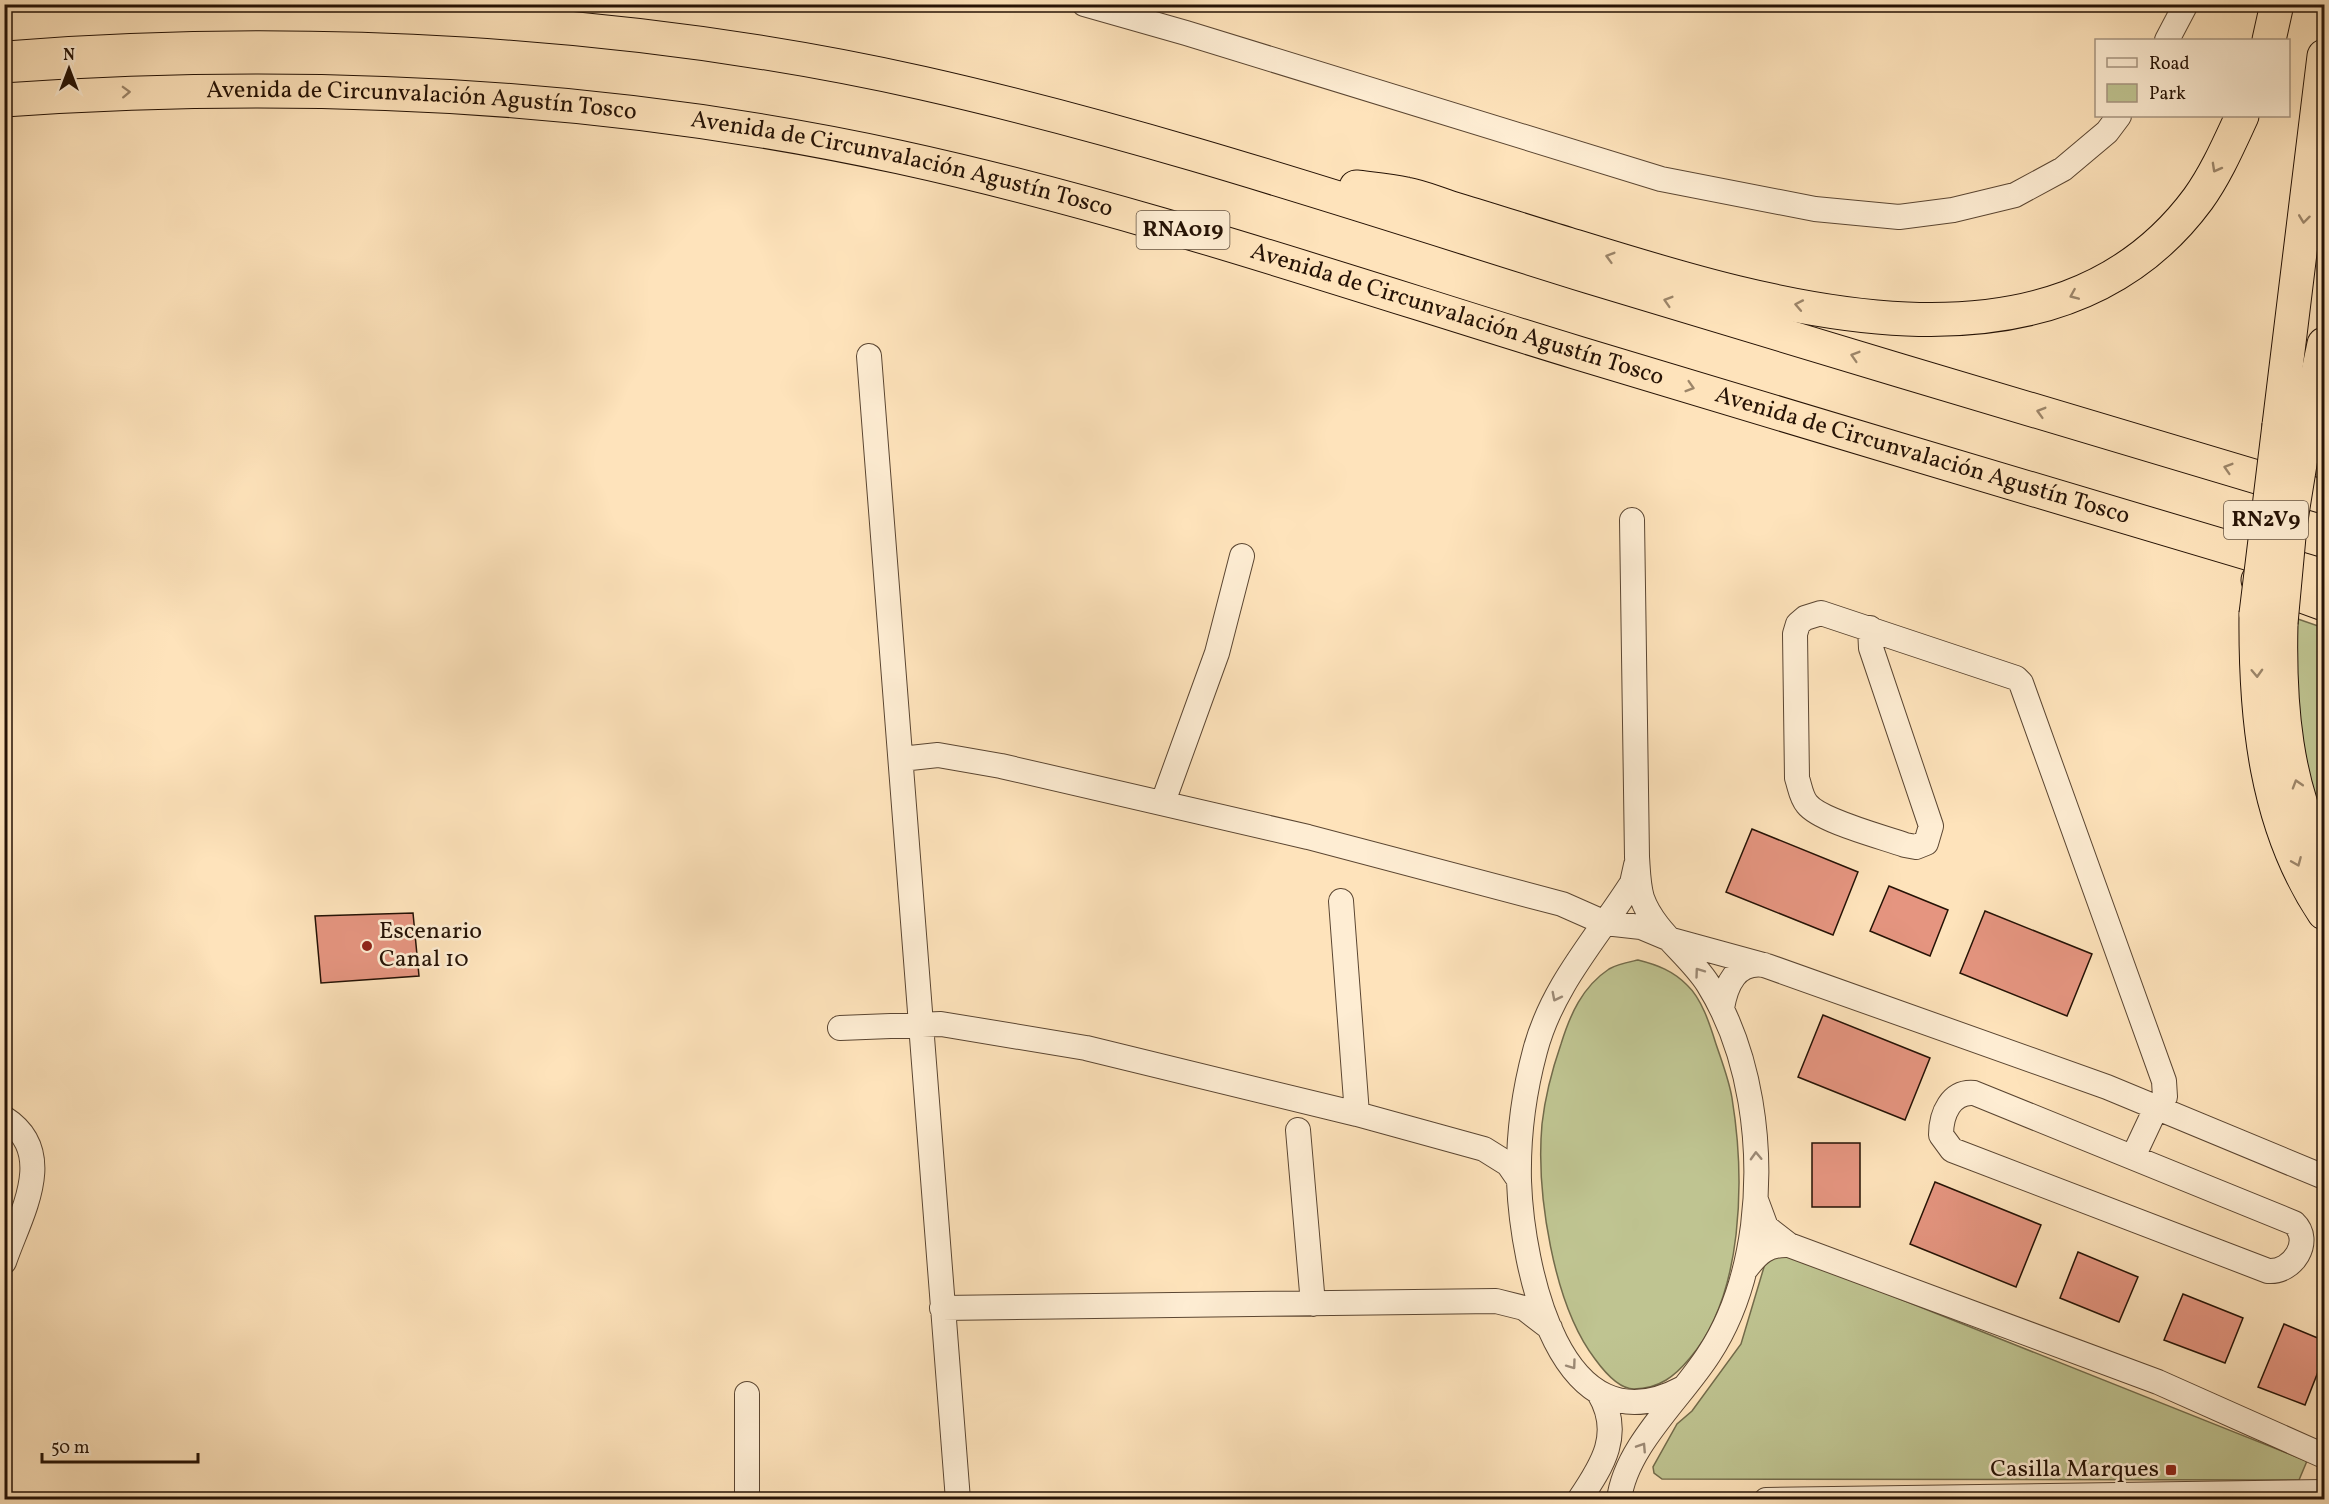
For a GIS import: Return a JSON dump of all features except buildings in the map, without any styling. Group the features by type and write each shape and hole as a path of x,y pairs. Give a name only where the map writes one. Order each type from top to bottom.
{"highway":[{"path":"2269,39 2277,4"},
{"path":"4,24 99,17 250,13 439,18 621,33 772,55 919,82 1103,128 1257,173 1681,305 2325,497"},
{"name":"RN2V9","path":"2269,618 2290,526 2292,429 2325,56"},
{"name":"Avenida de Circunvalación Agustín Tosco","path":"4,100 194,90 420,93 606,109 741,127 826,142 962,171 1143,219 1798,421 2325,576"},
{"path":"1257,173 1407,194 1682,277 1794,304 1881,317 1951,320 2019,313 2049,305 2085,290 2130,264 2179,222 2198,198 2228,147 2242,117"},
{"name":"RN2V9","path":"2292,429 2325,344"},
{"path":"2159,526 2222,567 2325,604"},
{"path":"2269,618 2281,681 2286,741 2307,817 2325,859"},
{"path":"2269,618 2258,703 2272,788 2290,846 2325,913"}],"street":[{"path":"1084,4 1186,33 1660,179 1815,209 1899,217 1953,210 2015,195 2063,169 2107,132 2118,117"},
{"path":"2168,39 2186,4"},
{"path":"869,356 919,1023 958,1500"},
{"path":"1619,1500 1621,1484 1633,1461 1710,1353 1737,1297 1745,1270 1755,1198 1755,1140 1749,1099 1722,1008 1707,983 1658,924 1642,896 1637,857 1632,520"},
{"path":"1163,802 1217,653 1242,556"},
{"path":"1870,628 1871,648 1931,826 1926,843 1916,847 1818,814 1807,804 1797,778 1795,634 1798,624 1804,618 1821,613 1870,628 2016,678 2021,683 2164,1082 2165,1097 2156,1108 2133,1156"},
{"path":"901,759 921,756 956,758 1163,802 1418,864 1562,904 1605,923 1641,927 1672,940 1767,966 2107,1087 2325,1177"},
{"path":"1637,857 1632,883 1565,979 1544,1023 1535,1050 1522,1119 1519,1180 1527,1254 1535,1290 1560,1349 1578,1374 1599,1393 1623,1403 1640,1403 1667,1396 1684,1387"},
{"path":"1341,901 1357,1114"},
{"path":"1562,904 1574,913 1581,927 1579,958"},
{"path":"1722,1008 1730,979 1741,969 1756,964 1767,966"},
{"path":"840,1028 919,1023 961,1026 1086,1048 1357,1114 1484,1149 1508,1164 1519,1180"},
{"path":"1974,1093 2133,1156 2294,1223 2302,1230 2303,1238 2292,1264 2285,1270 2268,1271 1963,1154 1947,1146 1943,1141 1941,1128 1952,1099 1958,1094 1974,1093"},
{"path":"4,1118 19,1127 29,1142 33,1180 4,1262"},
{"path":"1484,1149 1496,1147 1514,1137 1522,1119"},
{"path":"1298,1130 1313,1304"},
{"path":"1755,1198 1766,1227 1789,1245 2158,1382 2325,1456"},
{"path":"1745,1270 1758,1254 1769,1246 1789,1245"},
{"path":"942,1308 1496,1301 1511,1297 1520,1289 1527,1254"},
{"path":"1496,1301 1524,1308 1550,1329"},
{"path":"1579,1500 1608,1448 1610,1416 1599,1393"},
{"path":"747,1394 747,1500"},
{"path":"1766,1500 2256,1496 2325,1492"}],"green space":[{"path":"2295,618 2324,628 2324,825 2309,784 2297,708"},
{"path":"1638,960 1665,969 1682,980 1697,997 1705,1013 1732,1098 1739,1163 1739,1199 1730,1269 1721,1302 1708,1332 1690,1358 1672,1376 1651,1387 1634,1389 1617,1382 1598,1363 1580,1336 1568,1309 1550,1246 1545,1214 1541,1151 1542,1124 1549,1084 1565,1033 1578,1002 1591,984 1609,969"},
{"path":"1782,1252 2307,1461 2299,1480 1662,1479 1654,1473 1653,1467 1677,1424 1692,1411 1741,1344 1764,1267 1770,1255"}],"place":[{"name":"Escenario Canal 10","path":"367,946"},
{"name":"Casilla Marques","path":"2171,1470"}]}
